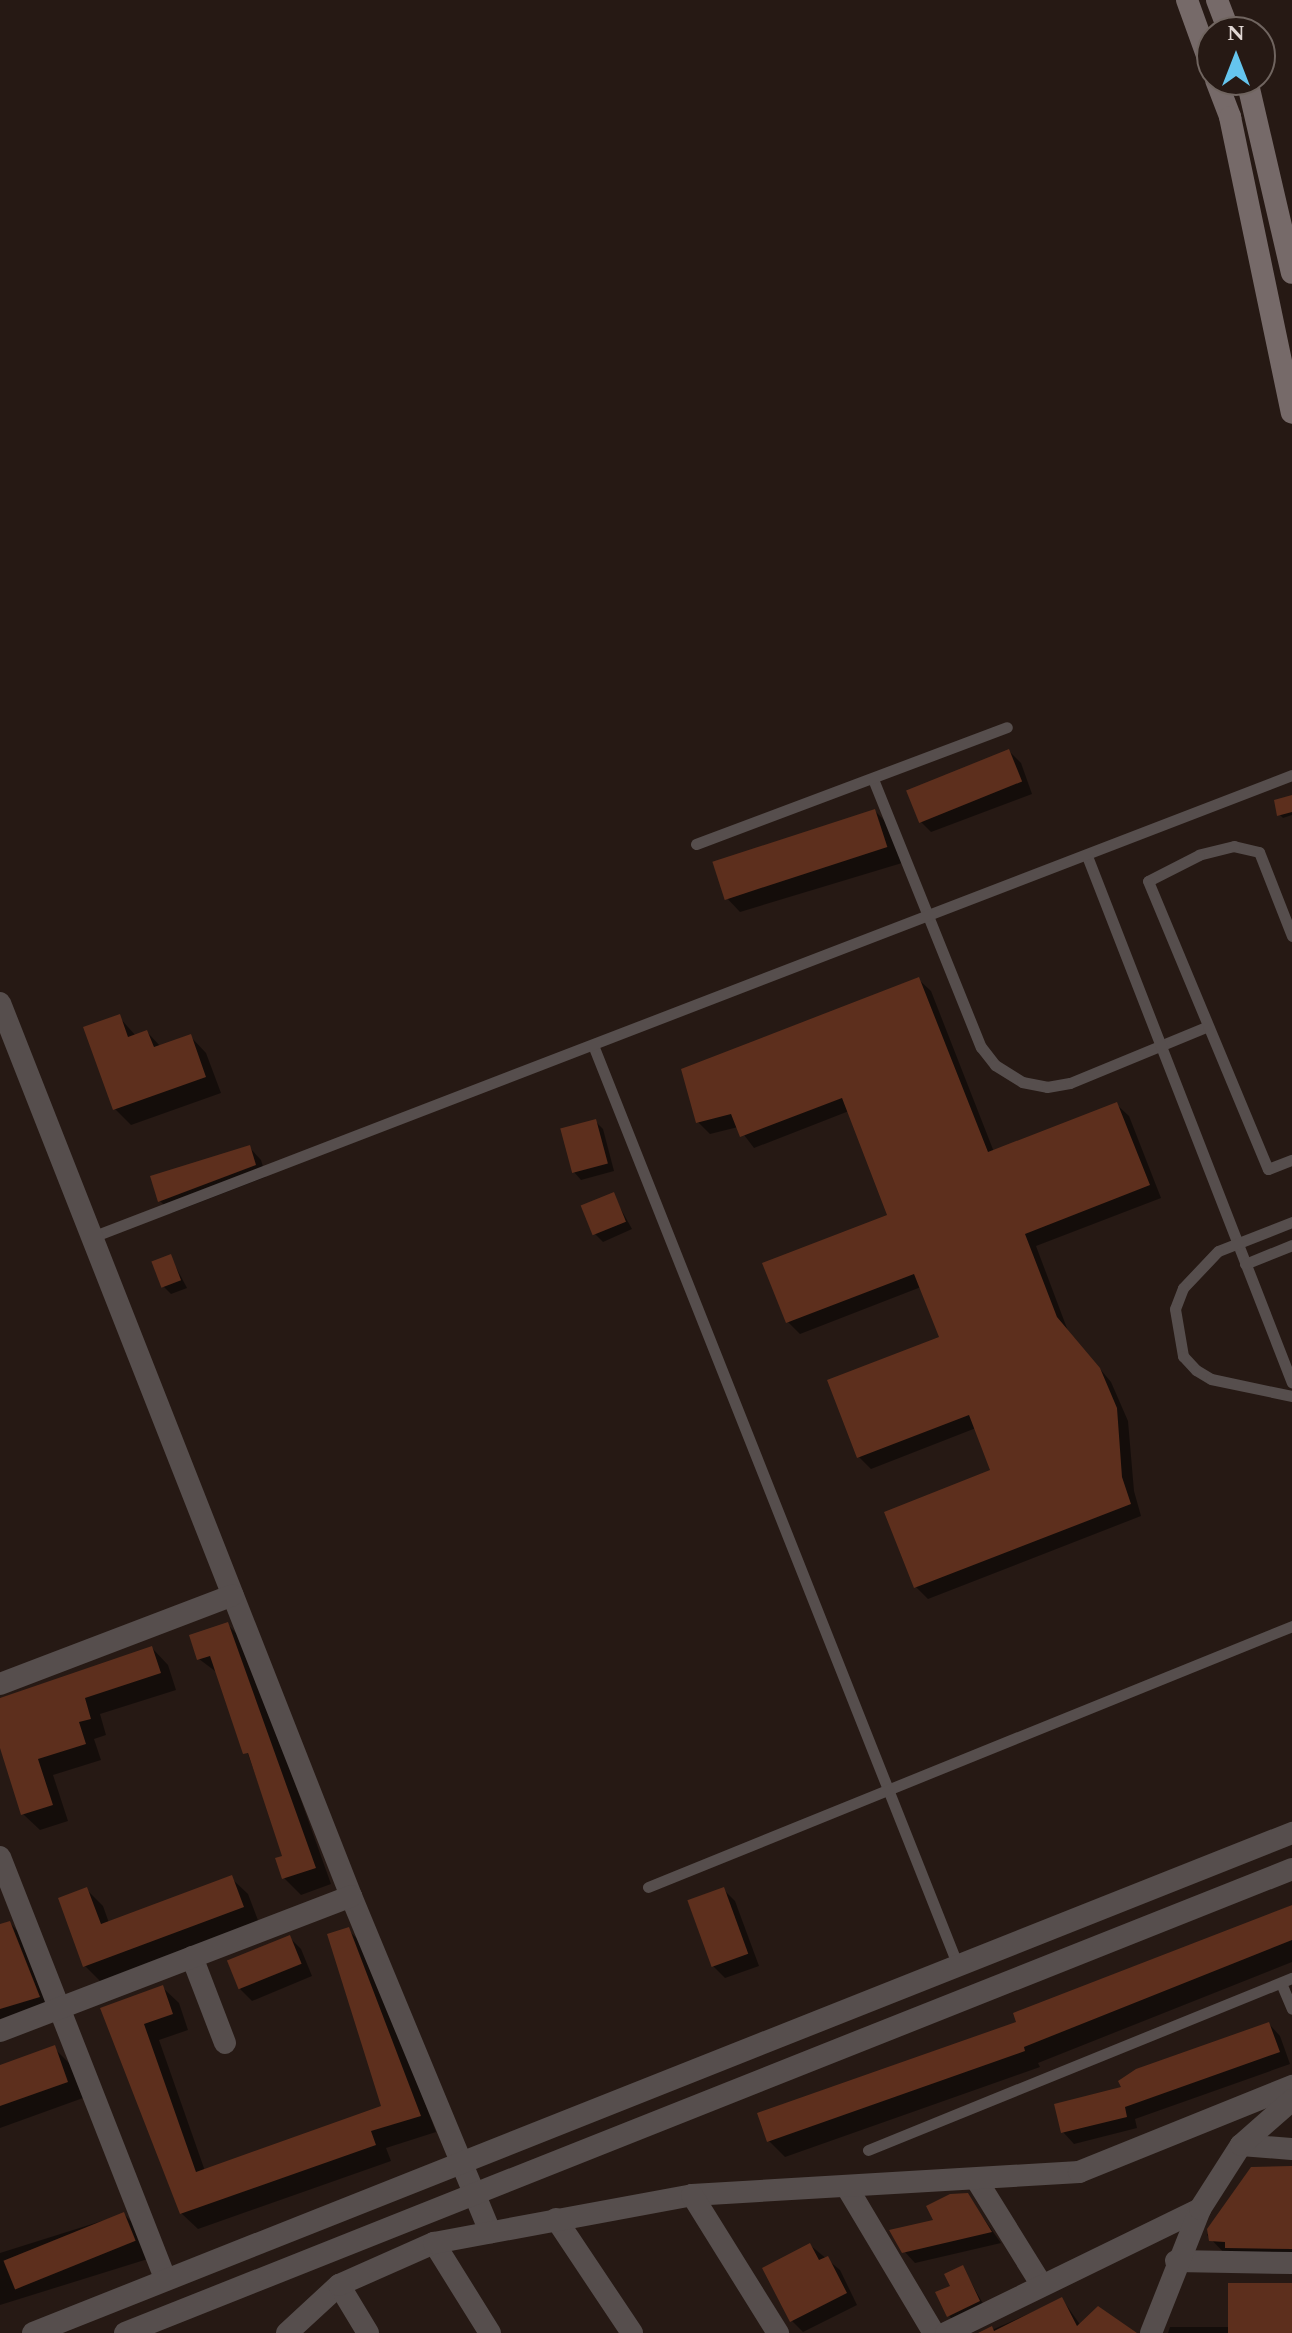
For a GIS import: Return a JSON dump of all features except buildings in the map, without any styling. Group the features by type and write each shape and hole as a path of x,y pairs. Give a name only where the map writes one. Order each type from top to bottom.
{"main road":[{"path":"1187,0 1196,25"},
{"path":"1222,96 1230,117 1292,413"},
{"path":"1251,96 1292,273"}],"street":[{"path":"0,1003 351,1896 490,2232"},
{"path":"0,1684 233,1595"},
{"path":"33,2333 1292,1833"},
{"path":"0,1857 166,2280"},
{"path":"125,2333 1292,1869"},
{"path":"0,2031 351,1896"},
{"path":"192,1957 225,2043"},
{"path":"287,2333 339,2285 434,2243 692,2195 848,2189 1079,2172 1292,2086"},
{"path":"1151,2333 1176,2261 1200,2209 1241,2145 1292,2100"},
{"path":"1241,2145 1292,2149"},
{"path":"976,2179 1041,2284"},
{"path":"848,2189 934,2333"},
{"path":"692,2195 778,2333"},
{"path":"946,2333 1200,2209"},
{"path":"556,2219 632,2333"},
{"path":"434,2243 490,2333"},
{"path":"1176,2261 1292,2263"},
{"path":"339,2285 368,2333"}],"lane":[{"path":"696,844 1007,727"},
{"path":"92,1237 1292,775"},
{"path":"873,779 932,915 981,1047 995,1065 1022,1082 1047,1087 1070,1083 1208,1026"},
{"path":"1292,936 1259,852 1234,846 1199,855 1148,881 1268,1169 1292,1160"},
{"path":"1087,856 1292,1383"},
{"path":"593,1045 885,1790 958,1966"},
{"path":"1292,1222 1237,1242 1201,1265 1183,1288 1175,1309 1183,1356 1211,1379 1292,1396"},
{"path":"1245,1264 1292,1245"},
{"path":"648,1887 1292,1626"},
{"path":"868,2150 1286,1981 1292,2009"}]}
